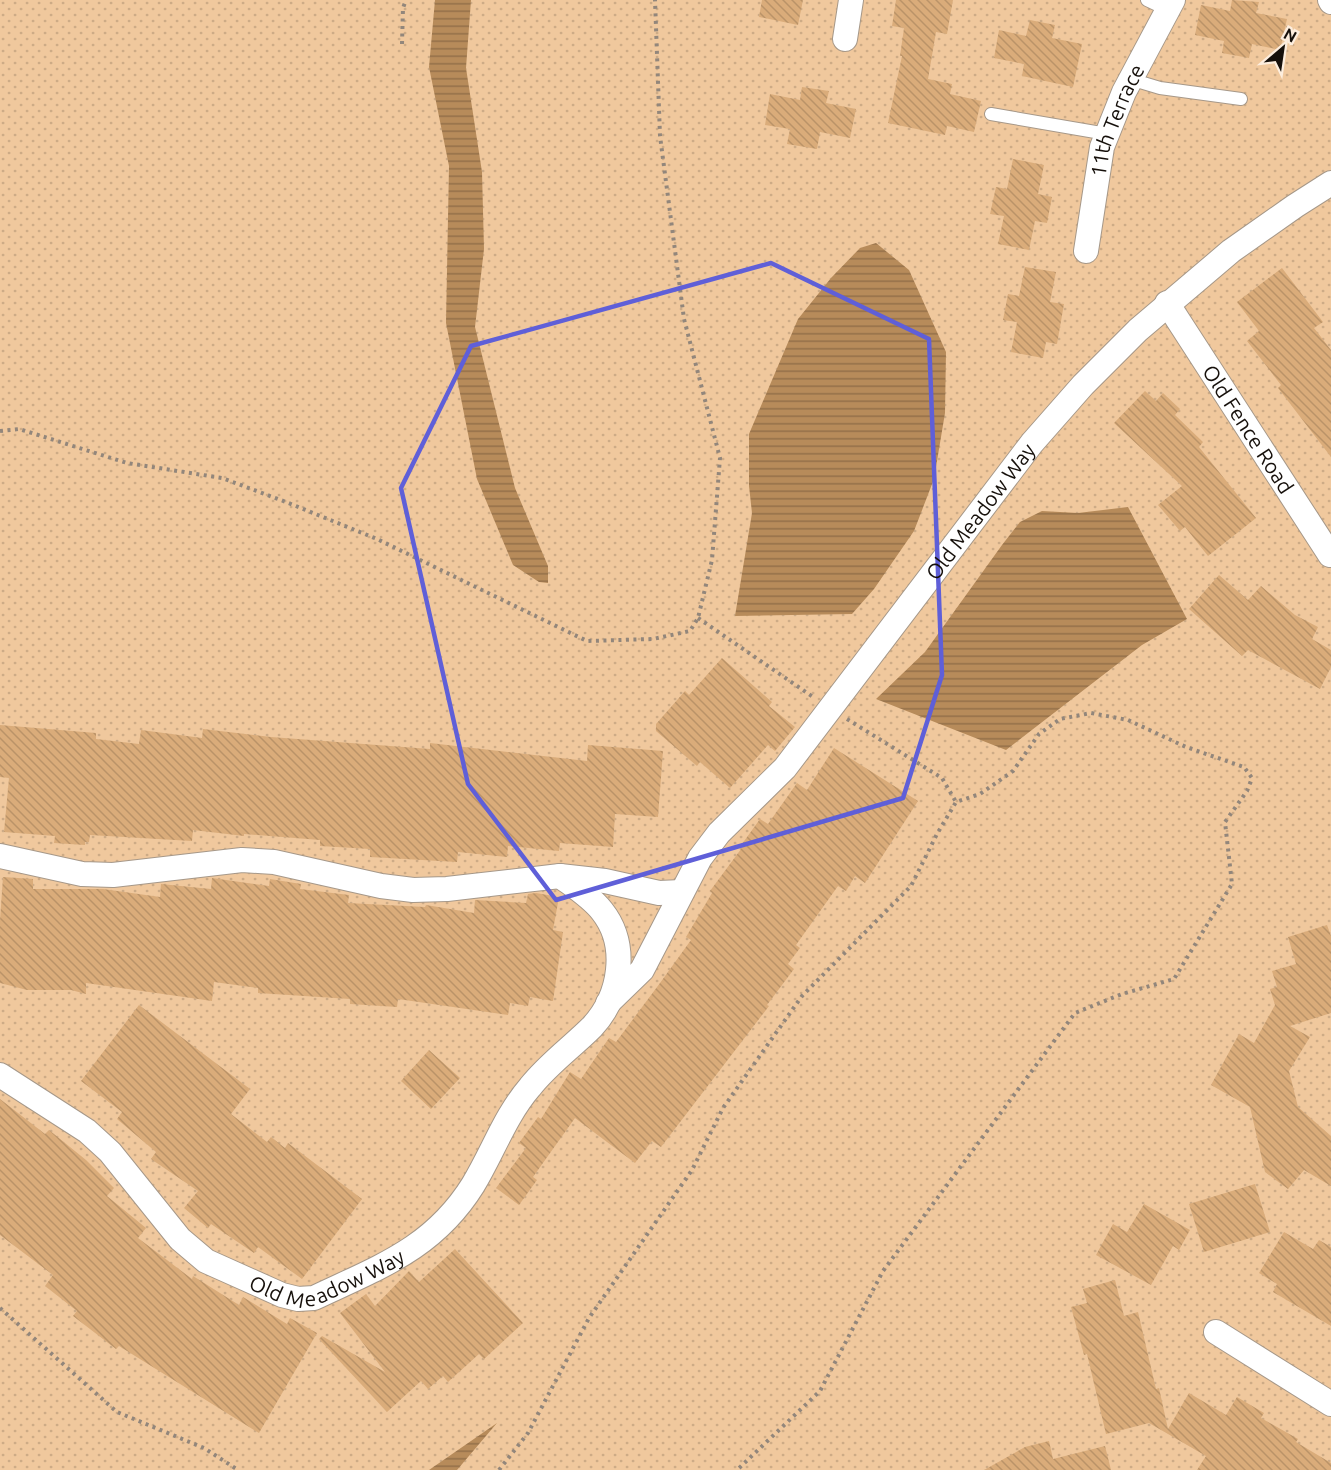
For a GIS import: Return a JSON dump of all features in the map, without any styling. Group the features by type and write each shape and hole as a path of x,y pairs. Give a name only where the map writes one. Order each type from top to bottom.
{"street":[{"path":"845,39 851,0"},
{"name":"11th Terrace","path":"1086,250 1102,147 1163,3"},
{"name":"Old Meadow Way","path":"608,1003 642,970 700,858 718,832 785,768 1032,443 1083,385 1167,303 1231,251 1331,183"},
{"name":"Old Fence Road","path":"1167,303 1330,555"},
{"path":"0,856 82,874 113,875 242,860 274,862 381,886 413,890 447,889 560,876 605,881 659,893 682,892"},
{"name":"Old Meadow Way","path":"0,1075 87,1131 110,1152 180,1239 206,1261 282,1295 298,1299 314,1298 401,1257 433,1233 455,1210 473,1184 511,1112 530,1086 594,1025 608,1003 617,977 620,954 617,939 603,911 560,876"},
{"path":"1216,1332 1331,1404"}],"lane":[{"path":"1130,79 1160,88 1241,99"},
{"path":"991,114 1107,134"}],"path":[{"path":"402,44 403,8 406,0"},
{"path":"0,431 19,429 128,463 222,478 377,539 587,641 653,639 690,631 698,618 712,560 720,458 684,319 660,136 655,0"},
{"path":"499,1470 528,1433 589,1318 692,1170 723,1108 802,996 911,886 956,802 980,794 1013,771 1039,734 1060,719 1091,713 1128,720 1186,747 1244,767 1252,778 1250,784 1224,822 1232,884 1174,979 1122,994 1076,1013 883,1271 820,1391 737,1470"},
{"path":"0,1308 117,1412 204,1448 238,1470"}],"highlighted area":[{"path":"771,263 929,339 942,675 903,798 556,900 468,784 401,488 471,346"}],"shaded area":[{"path":"0,0 1331,0 1331,1470 0,1470"},
{"path":"435,0 471,0 466,68 482,172 484,249 475,327 515,488 548,566 548,583 539,582 513,565 477,479 446,323 449,166 429,67"},
{"path":"876,243 909,270 946,352 945,413 934,479 914,531 874,589 852,614 735,616 752,513 749,486 749,434 798,319 831,278 860,248"},
{"path":"1128,507 1187,619 1142,645 1006,750 876,699 925,652 1020,522 1042,511 1078,513"},
{"path":"497,1423 457,1470 429,1470"}],"building":[{"path":"762,0 803,0 798,25 759,17"},
{"path":"896,0 953,0 947,34 936,32 928,79 952,84 950,94 981,101 974,132 947,126 945,135 888,123 902,56 900,56 904,28 892,26"},
{"path":"1232,0 1259,2 1256,13 1287,19 1280,50 1252,44 1249,58 1222,53 1224,41 1195,35 1201,5 1230,11"},
{"path":"1030,20 1055,25 1052,38 1082,44 1073,87 1022,76 1024,64 994,58 999,30 1026,36"},
{"path":"802,87 829,91 826,103 856,109 850,138 820,132 817,149 787,144 790,129 765,125 770,94 800,100"},
{"path":"1013,159 1044,165 1038,194 1052,197 1047,223 1035,221 1029,250 998,244 1004,216 990,214 996,187 1007,189"},
{"path":"1025,267 1056,272 1050,302 1064,304 1057,344 1046,342 1043,358 1011,352 1017,322 1003,320 1008,294 1019,296"},
{"path":"1282,268 1323,322 1314,328 1331,350 1331,457 1278,388 1281,385 1247,341 1259,331 1237,302"},
{"path":"1145,391 1156,401 1163,393 1180,409 1175,415 1203,442 1199,447 1256,518 1208,556 1185,527 1180,531 1158,505 1182,486 1114,423"},
{"path":"1219,575 1248,600 1261,586 1295,615 1318,627 1312,639 1331,650 1331,667 1320,689 1248,650 1242,656 1189,609"},
{"path":"722,658 772,702 769,706 795,727 775,751 768,745 730,788 700,762 697,766 656,731 656,724 685,691 689,695"},
{"path":"0,725 96,733 96,739 139,744 141,730 202,738 203,729 271,737 430,749 430,743 587,761 588,745 663,751 658,817 615,814 613,847 560,843 559,851 508,846 507,857 458,852 457,862 370,857 370,849 320,846 320,840 244,834 244,836 193,830 192,841 90,835 89,842 85,842 85,845 54,843 55,836 4,832 9,778 0,777"},
{"path":"834,748 918,801 865,883 855,876 846,891 838,886 796,945 800,948 788,964 794,969 767,1005 769,1006 661,1147 652,1141 635,1163 575,1118 533,1177 537,1180 519,1205 496,1188 526,1148 519,1143 538,1117 541,1119 570,1072 581,1079 609,1038 616,1042 660,983 691,940 686,937 712,893 710,891 760,819 768,824 797,783 807,790"},
{"path":"3,877 33,879 33,889 103,889 160,897 161,884 211,889 212,878 269,886 270,879 301,884 300,889 349,895 348,903 425,907 426,905 474,913 475,900 526,903 528,894 536,893 559,897 553,930 563,932 553,1001 530,997 528,1006 510,1003 508,1015 398,999 397,1007 350,1004 350,999 258,993 258,988 214,982 212,1001 86,983 86,994 71,990 27,990 0,983"},
{"path":"1327,925 1331,936 1331,1013 1290,1026 1310,1037 1289,1071 1298,1107 1331,1136 1331,1186 1304,1170 1288,1189 1265,1172 1250,1107 1211,1085 1239,1034 1254,1043 1275,1005 1270,989 1277,987 1272,971 1296,964 1288,937"},
{"path":"139,1005 250,1089 231,1114 267,1142 271,1137 285,1148 288,1143 362,1199 302,1279 258,1247 254,1253 211,1224 208,1228 184,1208 198,1191 151,1159 156,1152 117,1119 122,1112 81,1081"},
{"path":"429,1050 460,1078 431,1109 401,1081"},
{"path":"0,1099 45,1134 49,1130 86,1160 114,1188 107,1196 146,1228 138,1238 192,1279 193,1276 239,1305 243,1297 287,1324 290,1318 317,1333 259,1433 119,1346 116,1349 73,1316 77,1311 45,1286 53,1275 0,1235"},
{"path":"1255,1184 1270,1232 1204,1252 1189,1204"},
{"path":"1144,1204 1190,1230 1179,1250 1173,1246 1151,1285 1096,1255 1113,1224 1127,1232"},
{"path":"1284,1232 1313,1249 1319,1240 1331,1247 1331,1326 1273,1292 1277,1284 1259,1273"},
{"path":"455,1249 523,1323 484,1359 479,1354 448,1382 443,1376 428,1389 421,1381 387,1412 319,1339 322,1336 385,1372 340,1313 366,1294 375,1306 409,1271 419,1282"},
{"path":"1115,1280 1124,1316 1138,1312 1168,1429 1189,1393 1226,1415 1237,1397 1264,1413 1261,1418 1298,1439 1296,1442 1331,1463 1331,1470 1197,1470 1206,1456 1149,1423 1106,1434 1087,1354 1084,1355 1071,1307 1087,1303 1083,1289"},
{"path":"1049,1441 1053,1459 1105,1446 1111,1470 984,1470 1025,1447"}]}
